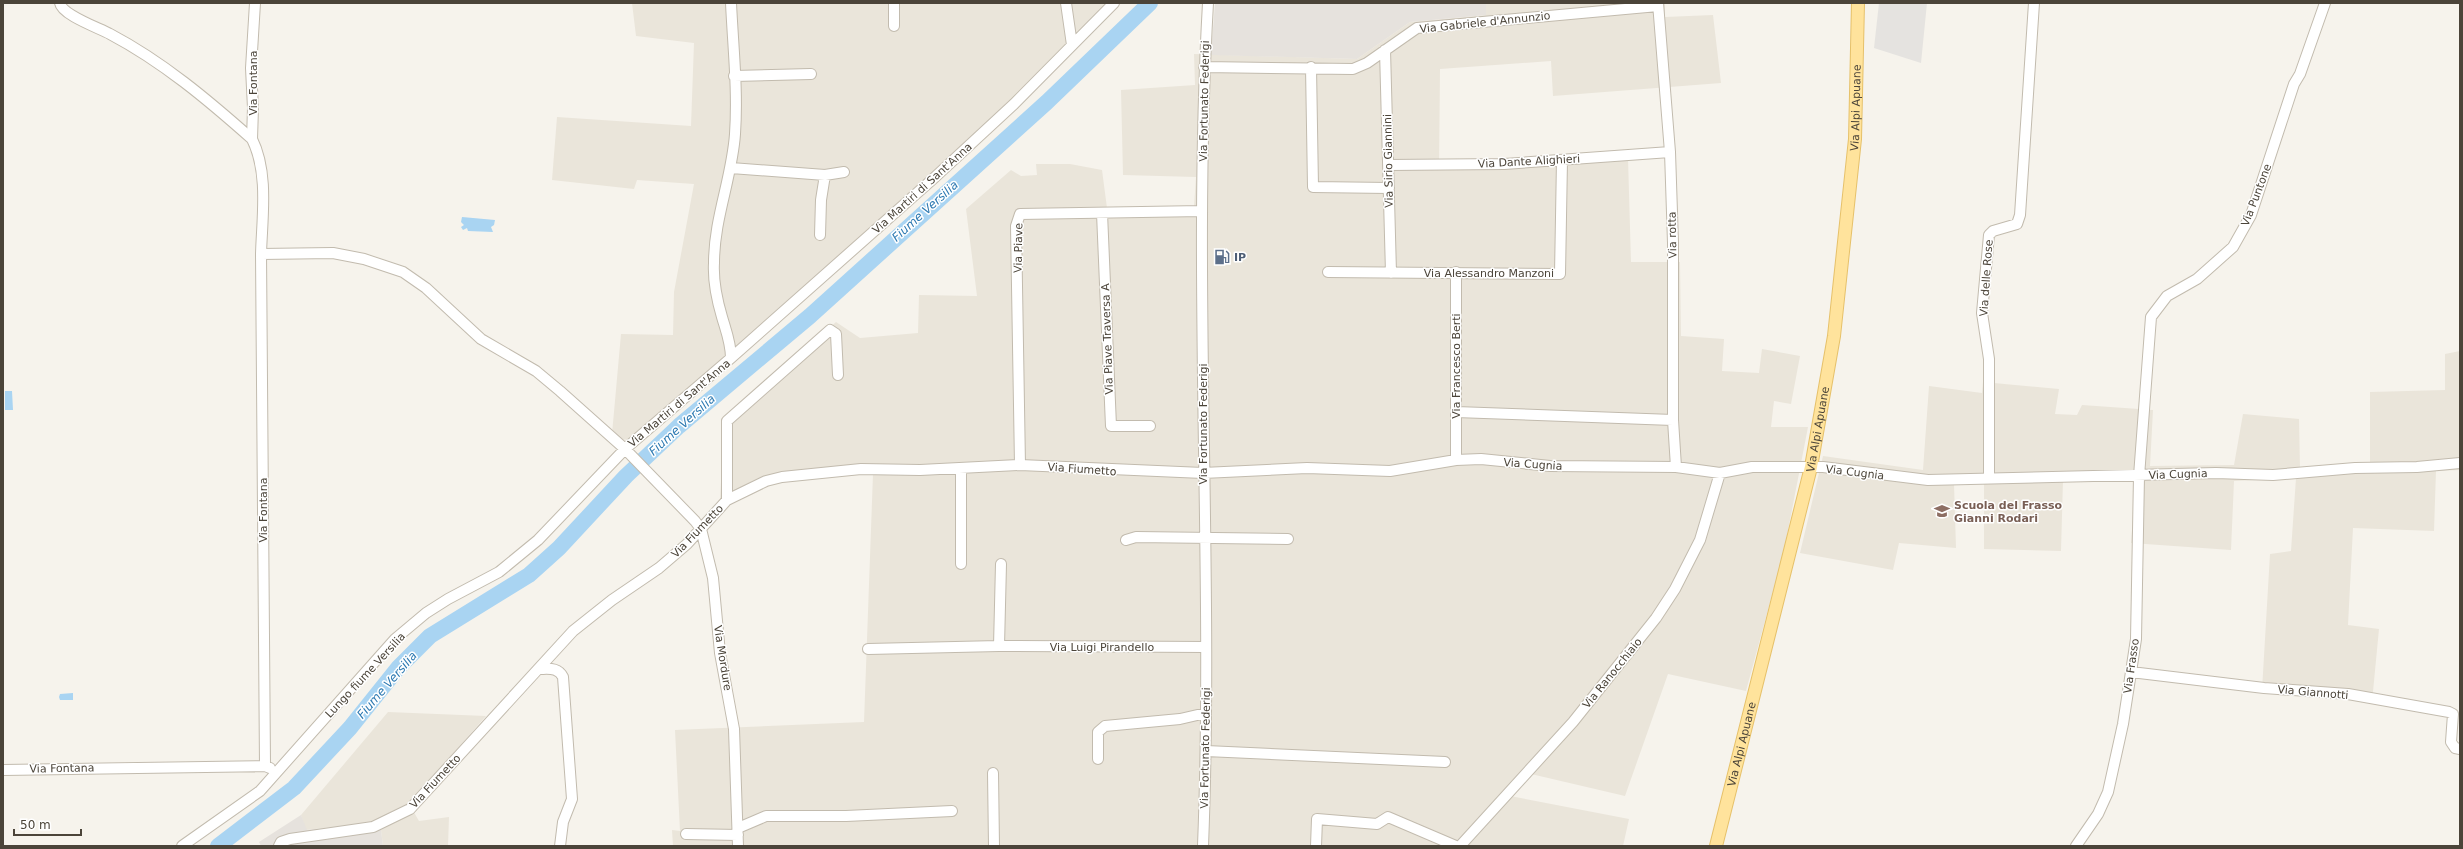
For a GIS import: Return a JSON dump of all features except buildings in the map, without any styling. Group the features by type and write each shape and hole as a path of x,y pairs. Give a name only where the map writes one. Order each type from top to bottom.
{"main road":[{"name":"Via Alpi Apuane","path":"1716,846 1812,467 1834,336 1855,139 1858,3"}],"street":[{"path":"60,3 65,12 109,33 169,70 252,139 258,152 263,190 261,254"},
{"name":"Via Fontana","path":"252,139 253,108 251,68 256,3"},
{"path":"731,3 735,134 731,168 716,225 714,263 714,280 721,316 730,339 731,358"},
{"path":"894,3 894,26"},
{"path":"1066,3 1072,45"},
{"name":"Via Martiri di Sant'Anna","path":"261,254 333,253 364,259 403,272 426,288 481,339 536,371 627,450 951,162 1014,104 1114,3"},
{"name":"Via Fortunato Federigi","path":"1203,846 1206,751 1206,647 1203,473 1202,211 1204,67 1208,3"},
{"name":"Via delle Rose","path":"1990,478 1989,359 1982,313 1984,291 1990,234 1993,231 2017,224 2020,215 2034,3"},
{"name":"Via Puntone","path":"2139,476 2151,317 2167,296 2197,279 2233,247 2251,215 2294,84 2300,74 2325,3"},
{"name":"Via Gabriele d'Annunzio","path":"1204,67 1311,67 1353,69 1366,63 1417,28 1658,5"},
{"name":"Via rotta","path":"1658,5 1670,152 1673,243 1673,420 1676,467"},
{"name":"Via Sirio Giannini","path":"1385,50 1391,273"},
{"path":"1311,67 1313,187 1389,188"},
{"path":"734,76 811,74"},
{"name":"Via Dante Alighieri","path":"1388,165 1504,164 1670,152"},
{"name":"Via Alessandro Manzoni","path":"1328,272 1560,274 1562,160"},
{"path":"731,168 825,175 844,172"},
{"path":"820,235 821,200 825,175"},
{"name":"Via Piave","path":"1020,465 1016,226 1020,214 1202,211"},
{"name":"Via Piave Traversa A","path":"1102,213 1111,426 1150,426"},
{"name":"Via Fontana","path":"261,254 265,766"},
{"name":"Via Francesco Berti","path":"1456,272 1456,460"},
{"path":"727,500 727,421 830,330 836,334 838,375"},
{"path":"1456,412 1673,420"},
{"name":"Via Mordure","path":"627,450 701,530 713,578 720,653 734,729 738,846"},
{"name":"Lungo fiume Versilia","path":"182,846 260,791 278,773 292,753 395,639 426,613 448,599 499,572 522,554 627,450"},
{"name":"Via Cugnia","path":"1203,473 1307,468 1390,471 1456,460 1481,459 1550,466 1676,467 1720,473 1752,467 1812,467 1928,480 2216,473 2273,476 2355,468 2417,467 2460,463"},
{"name":"Via Fiumetto","path":"279,846 281,842 290,839 373,828 410,808 573,631 612,600 659,568 701,530 727,500 766,481 800,474 861,470 961,469 1020,465 1203,473"},
{"path":"961,469 961,564"},
{"name":"Via Ranocchiaio","path":"1460,846 1573,722 1664,606 1675,589 1700,540 1720,473"},
{"name":"Via Frasso","path":"2076,846 2098,814 2108,792 2132,672 2136,639 2139,476"},
{"path":"1126,540 1136,537 1288,539"},
{"path":"999,646 1001,564"},
{"name":"Via Luigi Pirandello","path":"868,649 999,646 1206,647"},
{"path":"539,669 554,669 560,672 563,677 572,799 563,822 560,846"},
{"name":"Via Giannotti","path":"2132,672 2264,688 2348,694 2449,712 2453,714 2454,719 2451,742 2455,748 2460,749"},
{"path":"1098,759 1098,732 1105,726 1180,719 1206,713"},
{"path":"1206,751 1445,762"},
{"name":"Via Fontana","path":"3,770 265,766 278,773"},
{"path":"993,773 994,846"},
{"path":"686,834 738,831 766,816 846,816 952,811"},
{"path":"1316,846 1317,820 1377,824 1388,817 1456,846"}],"shaded area":[{"path":"632,3 1107,3 1053,61 877,225 633,439 620,440 612,434 621,334 673,335 674,292 694,184 637,180 634,189 552,180 557,117 691,126 694,43 636,36"},
{"path":"1215,3 1486,3 1486,15 1410,22 1357,59 1211,55"},
{"path":"1486,3 1665,3 1665,17 1713,15 1721,83 1553,96 1551,61 1440,69 1439,169 1628,158 1631,262 1680,262 1681,336 1724,339 1722,371 1759,373 1762,349 1800,356 1791,404 1774,401 1771,427 1808,427 1784,551 1746,691 1668,674 1625,796 1531,774 1510,796 1629,819 1623,846 673,846 672,830 680,831 675,730 864,722 873,474 787,478 760,486 734,502 719,515 725,416 836,322 860,338 918,333 919,295 977,296 966,209 1011,170 1021,176 1037,175 1036,164 1070,164 1102,170 1107,208 1194,207 1196,177 1123,175 1121,90 1195,85 1194,54 1357,59 1410,22 1486,15"},
{"path":"1879,3 1927,3 1921,63 1874,48"},
{"path":"2460,351 2460,470 2436,471 2434,531 2353,528 2348,625 2379,629 2372,702 2262,690 2270,554 2291,551 2296,478 2234,481 2231,550 2131,543 2136,480 2063,480 2061,551 1984,549 1984,482 1954,484 1956,548 1899,543 1893,570 1800,553 1823,456 1923,470 1929,386 1982,393 1983,382 2059,389 2055,414 2077,415 2082,405 2153,410 2150,466 2234,465 2243,414 2299,419 2300,468 2370,463 2370,392 2445,390 2445,354"},
{"path":"388,712 486,716 409,804 419,821 449,817 448,846 383,846 380,822 306,830 301,815"},
{"path":"301,815 307,830 380,822 383,846 261,846 259,842"}],"water":[{"path":"462,217 495,220 494,225 491,227 493,232 468,231 467,228 463,230 461,227 464,225 461,222"},
{"path":"5,391 12,391 13,410 5,410"},
{"path":"73,693 73,700 60,700 60,694"}],"waterway":[{"name":"Fiume Versilia","path":"218,846 294,788 350,728 398,668 430,636 529,575 559,548 626,476 679,426 810,316 1047,102 1150,3"}],"place":[{"name":"IP","path":"1222,257"},
{"name":"Scuola del Frasso Gianni Rodari","path":"1942,511"}]}
